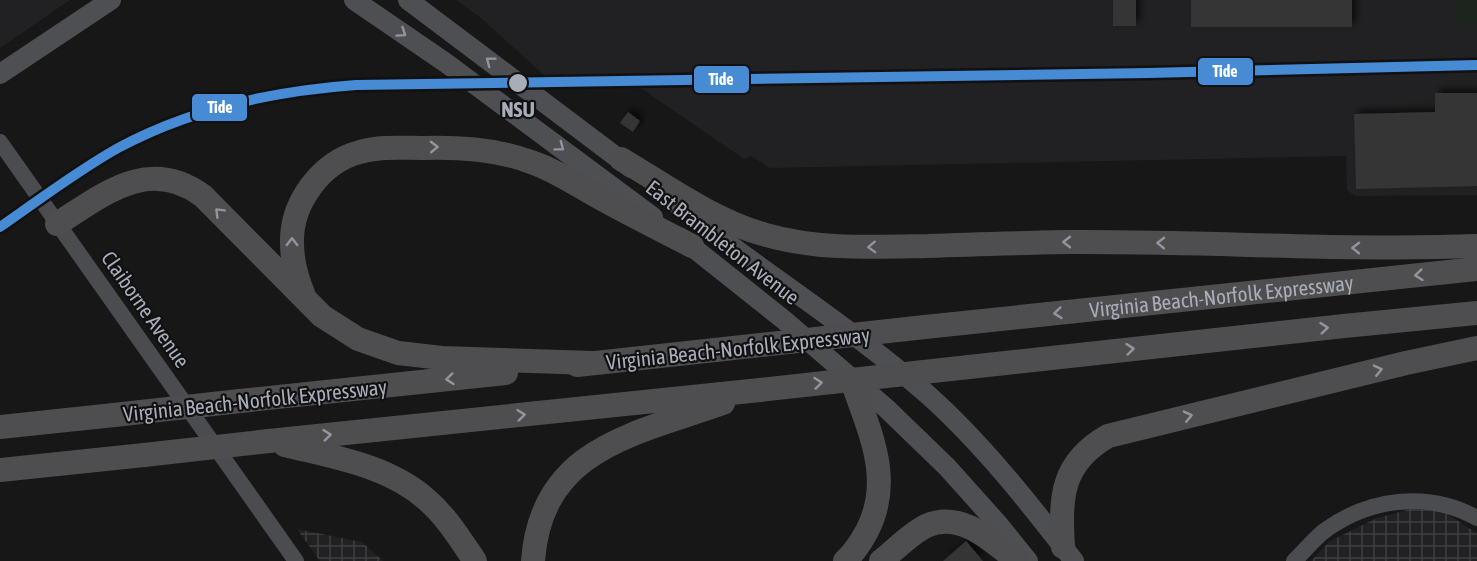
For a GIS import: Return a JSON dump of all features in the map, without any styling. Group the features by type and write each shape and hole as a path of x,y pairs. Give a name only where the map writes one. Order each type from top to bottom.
{"highway":[{"path":"304,299 291,242 299,206 312,184 333,165 352,155 373,149 458,148 487,151 530,161 566,177 692,246"},
{"path":"621,159 706,209 745,228 821,246 859,248 1096,242 1354,248 1477,246"},
{"path":"57,224 109,191 129,182 148,178 177,182 203,196 322,316 345,332 372,345 398,353 442,358 592,363"},
{"name":"Virginia Beach-Norfolk Expressway","path":"0,428 1477,269"},
{"name":"Virginia Beach-Norfolk Expressway","path":"0,470 1287,332 1477,314"},
{"path":"1068,554 1061,507 1065,486 1069,475 1085,453 1108,436 1406,363 1477,348"},
{"path":"845,561 856,549 868,529 877,507 880,483 875,448 852,381"},
{"path":"533,561 537,531 546,507 567,476 585,459 607,444 631,434 760,390"},
{"path":"269,441 357,464 404,483 428,500 439,512 458,534 475,561"},
{"path":"881,561 928,525 945,522 955,522 974,528 1017,561"}],"main road":[{"path":"0,74 111,0"},
{"name":"East Brambleton Avenue","path":"354,0 446,63 692,246 784,320 886,408 947,467 1028,561"},
{"name":"East Brambleton Avenue","path":"408,0 621,159 682,209 827,315 927,394 976,443 1068,554"}],"street":[{"name":"Claiborne Avenue","path":"0,142 296,561"},
{"path":"1294,561 1326,530 1358,510 1397,501 1426,500 1466,511 1477,518"}],"shaded area":[{"path":"0,0 70,0 0,48"},
{"path":"456,0 1477,0 1477,195 1355,196 1347,190 1346,156 770,168 751,156 744,159 626,78 832,72 546,77 481,18"},
{"path":"1453,0 1477,0 1477,27 1455,29"},
{"path":"1411,509 1442,511 1477,533 1477,561 1311,561 1330,541 1377,518"},
{"path":"297,529 362,542 383,561 320,561"}],"building":[{"path":"1113,0 1136,0 1136,26 1113,26"},
{"path":"1191,0 1352,0 1352,27 1191,27"},
{"path":"1435,93 1477,93 1477,186 1356,189 1354,114 1435,112"},
{"path":"628,112 640,121 633,132 620,123"},
{"path":"966,541 983,561 943,561"}],"transit line":[{"name":"Tide","path":"0,227 88,166 146,134 204,112 234,104 325,88 356,85 1148,73 1477,65"}],"place":[{"name":"NSU","path":"518,83"}]}
